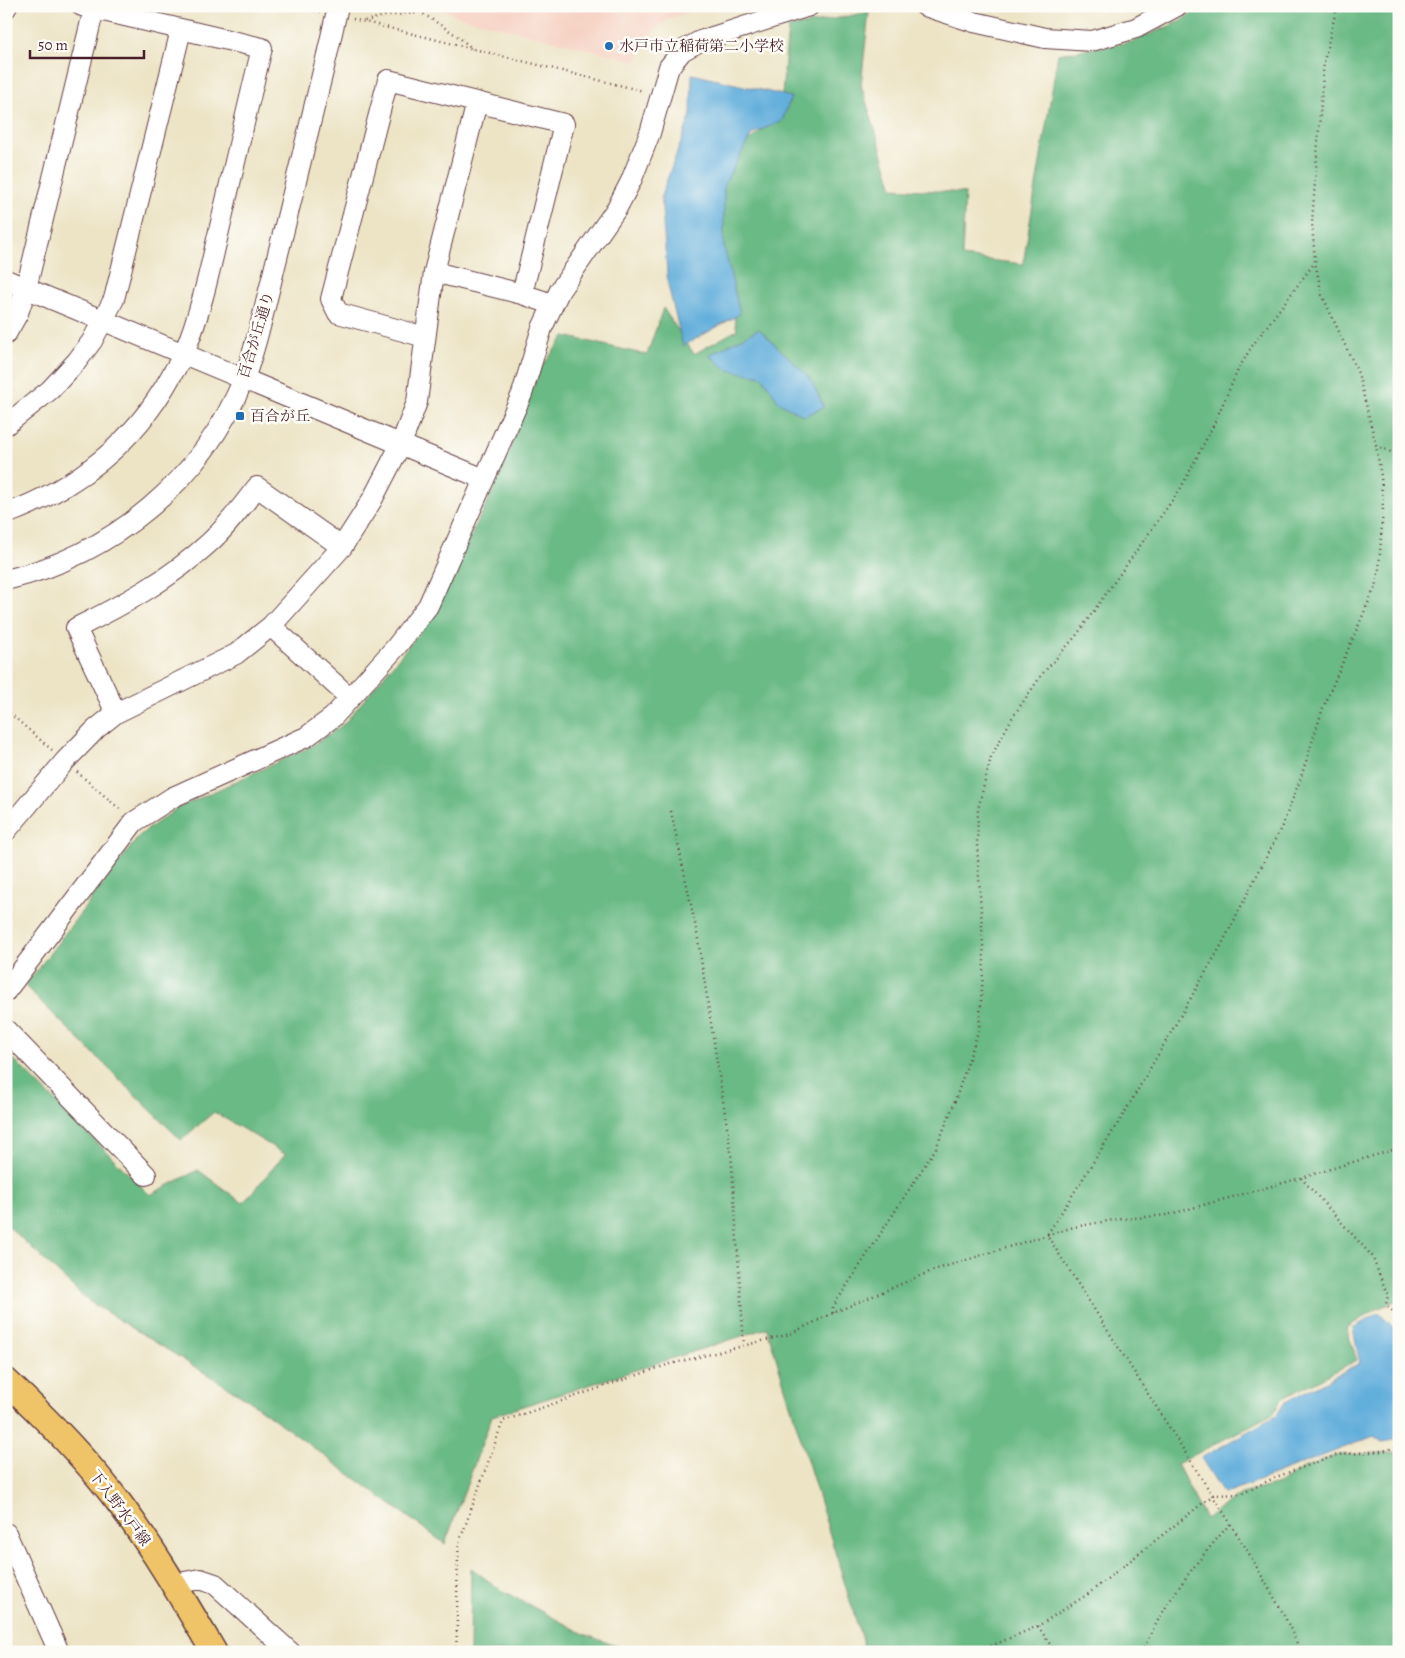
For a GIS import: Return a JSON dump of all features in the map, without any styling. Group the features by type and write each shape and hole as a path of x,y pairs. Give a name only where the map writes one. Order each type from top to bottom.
{"main road":[{"name":"下入野水戸線","path":"6,1381 37,1410 96,1475 135,1525 174,1584 214,1652"}],"street":[{"path":"925,6 974,22 1045,38 1092,41 1136,28 1176,6"},
{"path":"6,334 18,313 26,289 88,8 262,48 204,296 183,354 160,397 115,450 88,472 37,502 6,514"},
{"path":"6,991 134,822 173,797 306,737 333,717 396,647 428,606 522,394 542,328 552,304 617,208 628,188 650,133 669,67 682,51 710,38 800,8"},
{"name":"百合が丘通り","path":"6,580 28,575 86,552 111,538 136,520 177,484 212,438 229,409 244,380 260,327 327,55 335,12"},
{"path":"6,425 50,390 70,368 92,341 114,299 180,30"},
{"path":"425,337 338,313 331,299 388,80 564,124 522,294"},
{"path":"6,831 65,761 96,729 116,713 236,654 271,626 342,547 372,500 401,444 417,402 434,272 476,102"},
{"path":"434,272 522,294 552,304"},
{"path":"6,280 484,479"},
{"path":"116,713 76,628 118,608 160,582 210,542 258,487 342,547"},
{"path":"271,626 350,698"},
{"path":"6,1030 146,1175"},
{"path":"6,1533 59,1652"},
{"path":"174,1584 200,1579 215,1584 290,1652"}],"path":[{"path":"295,6 335,12 364,22 662,96"},
{"path":"411,6 456,34 474,50"},
{"path":"1047,1235 1122,1117 1222,944 1283,824 1300,780 1323,708 1375,587 1379,569 1383,508 1381,476 1376,445 1358,373 1322,295 1315,262 1312,223 1324,61 1337,6"},
{"path":"364,22 384,16 420,13"},
{"path":"833,1313 833,1307 936,1148 954,1104 979,1028 984,960 977,844 978,809 991,757 1012,718 1044,673 1063,653 1092,614 1181,488 1212,428 1239,368 1252,346 1315,262"},
{"path":"1376,445 1399,456"},
{"path":"671,811 697,932 731,1152 744,1346"},
{"path":"456,1652 459,1543 503,1421 667,1365 790,1334 833,1313 934,1270 1047,1235 1074,1227 1113,1220 1167,1215 1301,1178 1399,1148"},
{"path":"1301,1178 1318,1194 1372,1256 1388,1296 1386,1304 1399,1318"},
{"path":"1047,1235 1230,1524 1283,1613 1300,1652"},
{"path":"977,1652 1038,1626 1088,1594 1213,1496 1241,1494 1276,1477 1337,1455 1382,1451 1399,1447"},
{"path":"1142,1652 1155,1624 1172,1596 1201,1556 1230,1524"},
{"path":"1038,1626 1055,1652"}],"shaded area":[{"name":"水戸市立稲荷第二小学校","path":"433,6 704,6 669,19 655,30 636,61 460,17"}],"green space":[{"path":"1200,6 1399,6 1399,1303 1395,1301 1377,1309 1346,1328 1357,1360 1281,1399 1274,1413 1177,1464 1205,1519 1241,1494 1279,1484 1303,1468 1337,1455 1399,1452 1399,1652 854,1652 865,1650 767,1328 492,1416 445,1544 247,1399 87,1300 6,1224 6,1052 150,1195 198,1170 243,1203 285,1154 214,1112 181,1140 25,986 140,835 176,809 310,747 344,724 430,620 498,480 540,369 565,336 647,355 663,308 694,354 737,330 710,202 736,151 780,116 788,28 869,12 861,85 893,188 965,193 962,257 1023,264 1058,54 1131,42 1181,21"},
{"path":"471,1568 501,1590 584,1634 632,1652 470,1652"}],"water":[{"path":"692,74 791,97 782,121 752,134 724,185 724,246 740,314 683,346 668,285 661,196 691,115"},
{"path":"759,329 810,378 824,407 804,416 779,402 762,376 728,370 709,355"},
{"path":"1379,1313 1393,1327 1399,1367 1399,1439 1382,1442 1374,1436 1224,1494 1201,1458 1277,1415 1284,1403 1360,1363 1353,1328"}],"place":[{"name":"水戸市立稲荷第二小学校","path":"609,46"},
{"name":"百合が丘","path":"240,416"}]}
